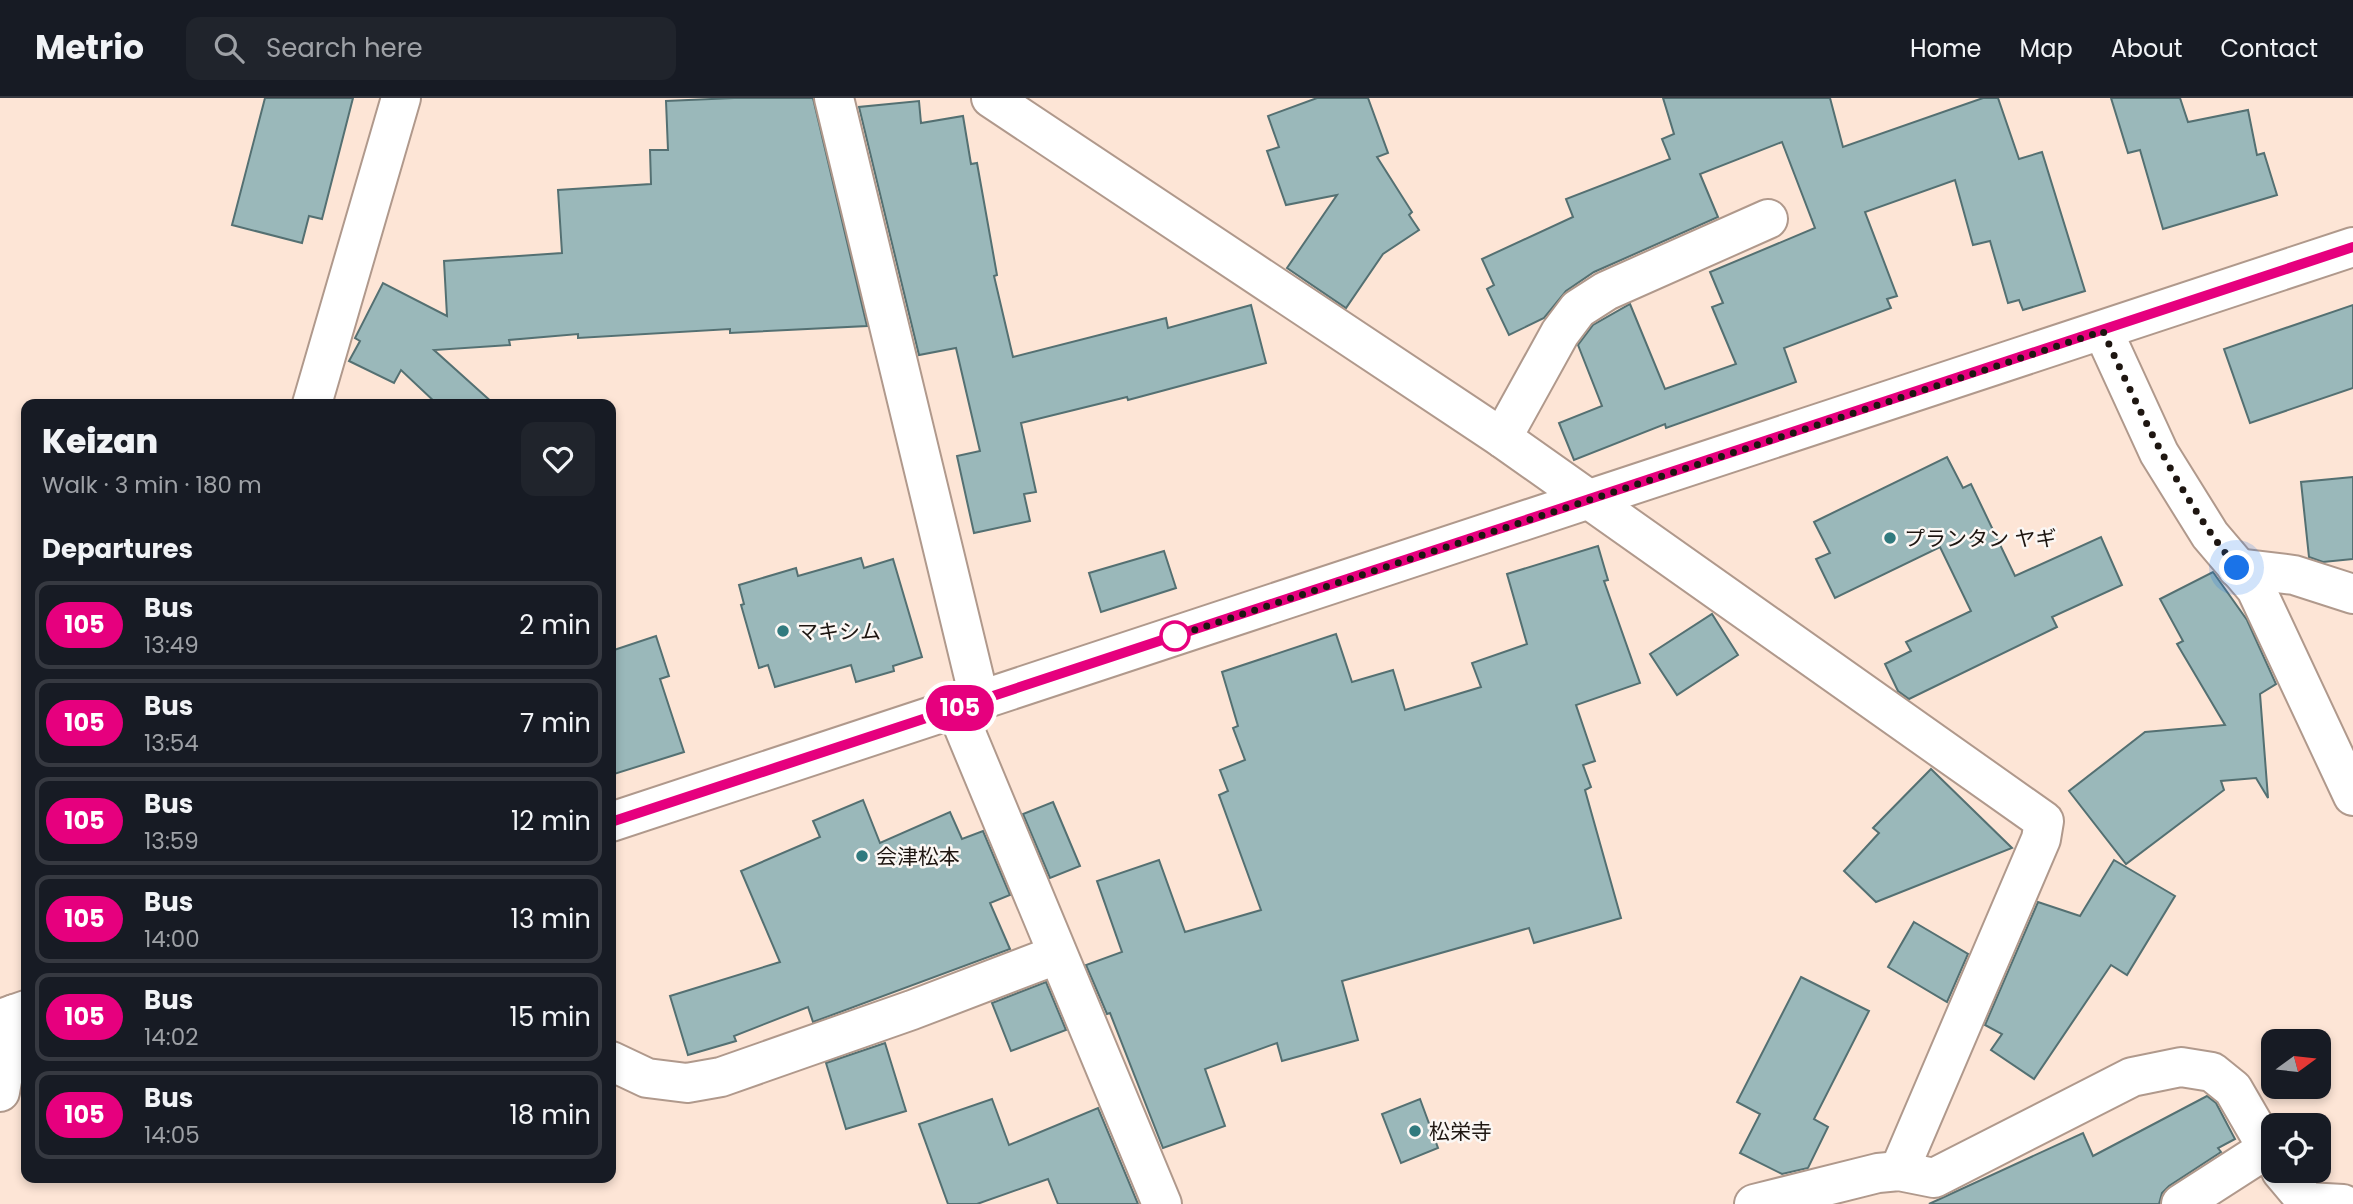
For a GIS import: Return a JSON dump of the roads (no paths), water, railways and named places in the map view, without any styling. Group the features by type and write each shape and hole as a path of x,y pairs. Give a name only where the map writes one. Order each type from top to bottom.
{"street":[{"path":"313,399 401,98"},
{"path":"834,98 968,706 1056,955 1162,1204"},
{"path":"991,98 1502,438 2044,821 2041,839 1899,1171"},
{"path":"1502,438 1560,333 1578,309 1606,291 1768,219"},
{"path":"616,820 2353,247"},
{"path":"2103,331 2159,453 2210,535 2256,589 2353,796"},
{"path":"2237,568 2294,575 2353,594"},
{"path":"616,1063 647,1078 687,1083 721,1077 912,1010 1056,955"},
{"path":"0,1092 13,1014"},
{"path":"1754,1204 1878,1173 1899,1171 1934,1178 2132,1077 2181,1068 2212,1072 2233,1089 2261,1137"},
{"path":"2181,1204 2261,1165"},
{"path":"2299,1183 2319,1203"}],"place":[{"name":"プランタン ヤギ","path":"1890,538"},
{"name":"マキシム","path":"783,631"},
{"name":"会津松本","path":"862,856"},
{"name":"松栄寺","path":"1415,1131"}]}
